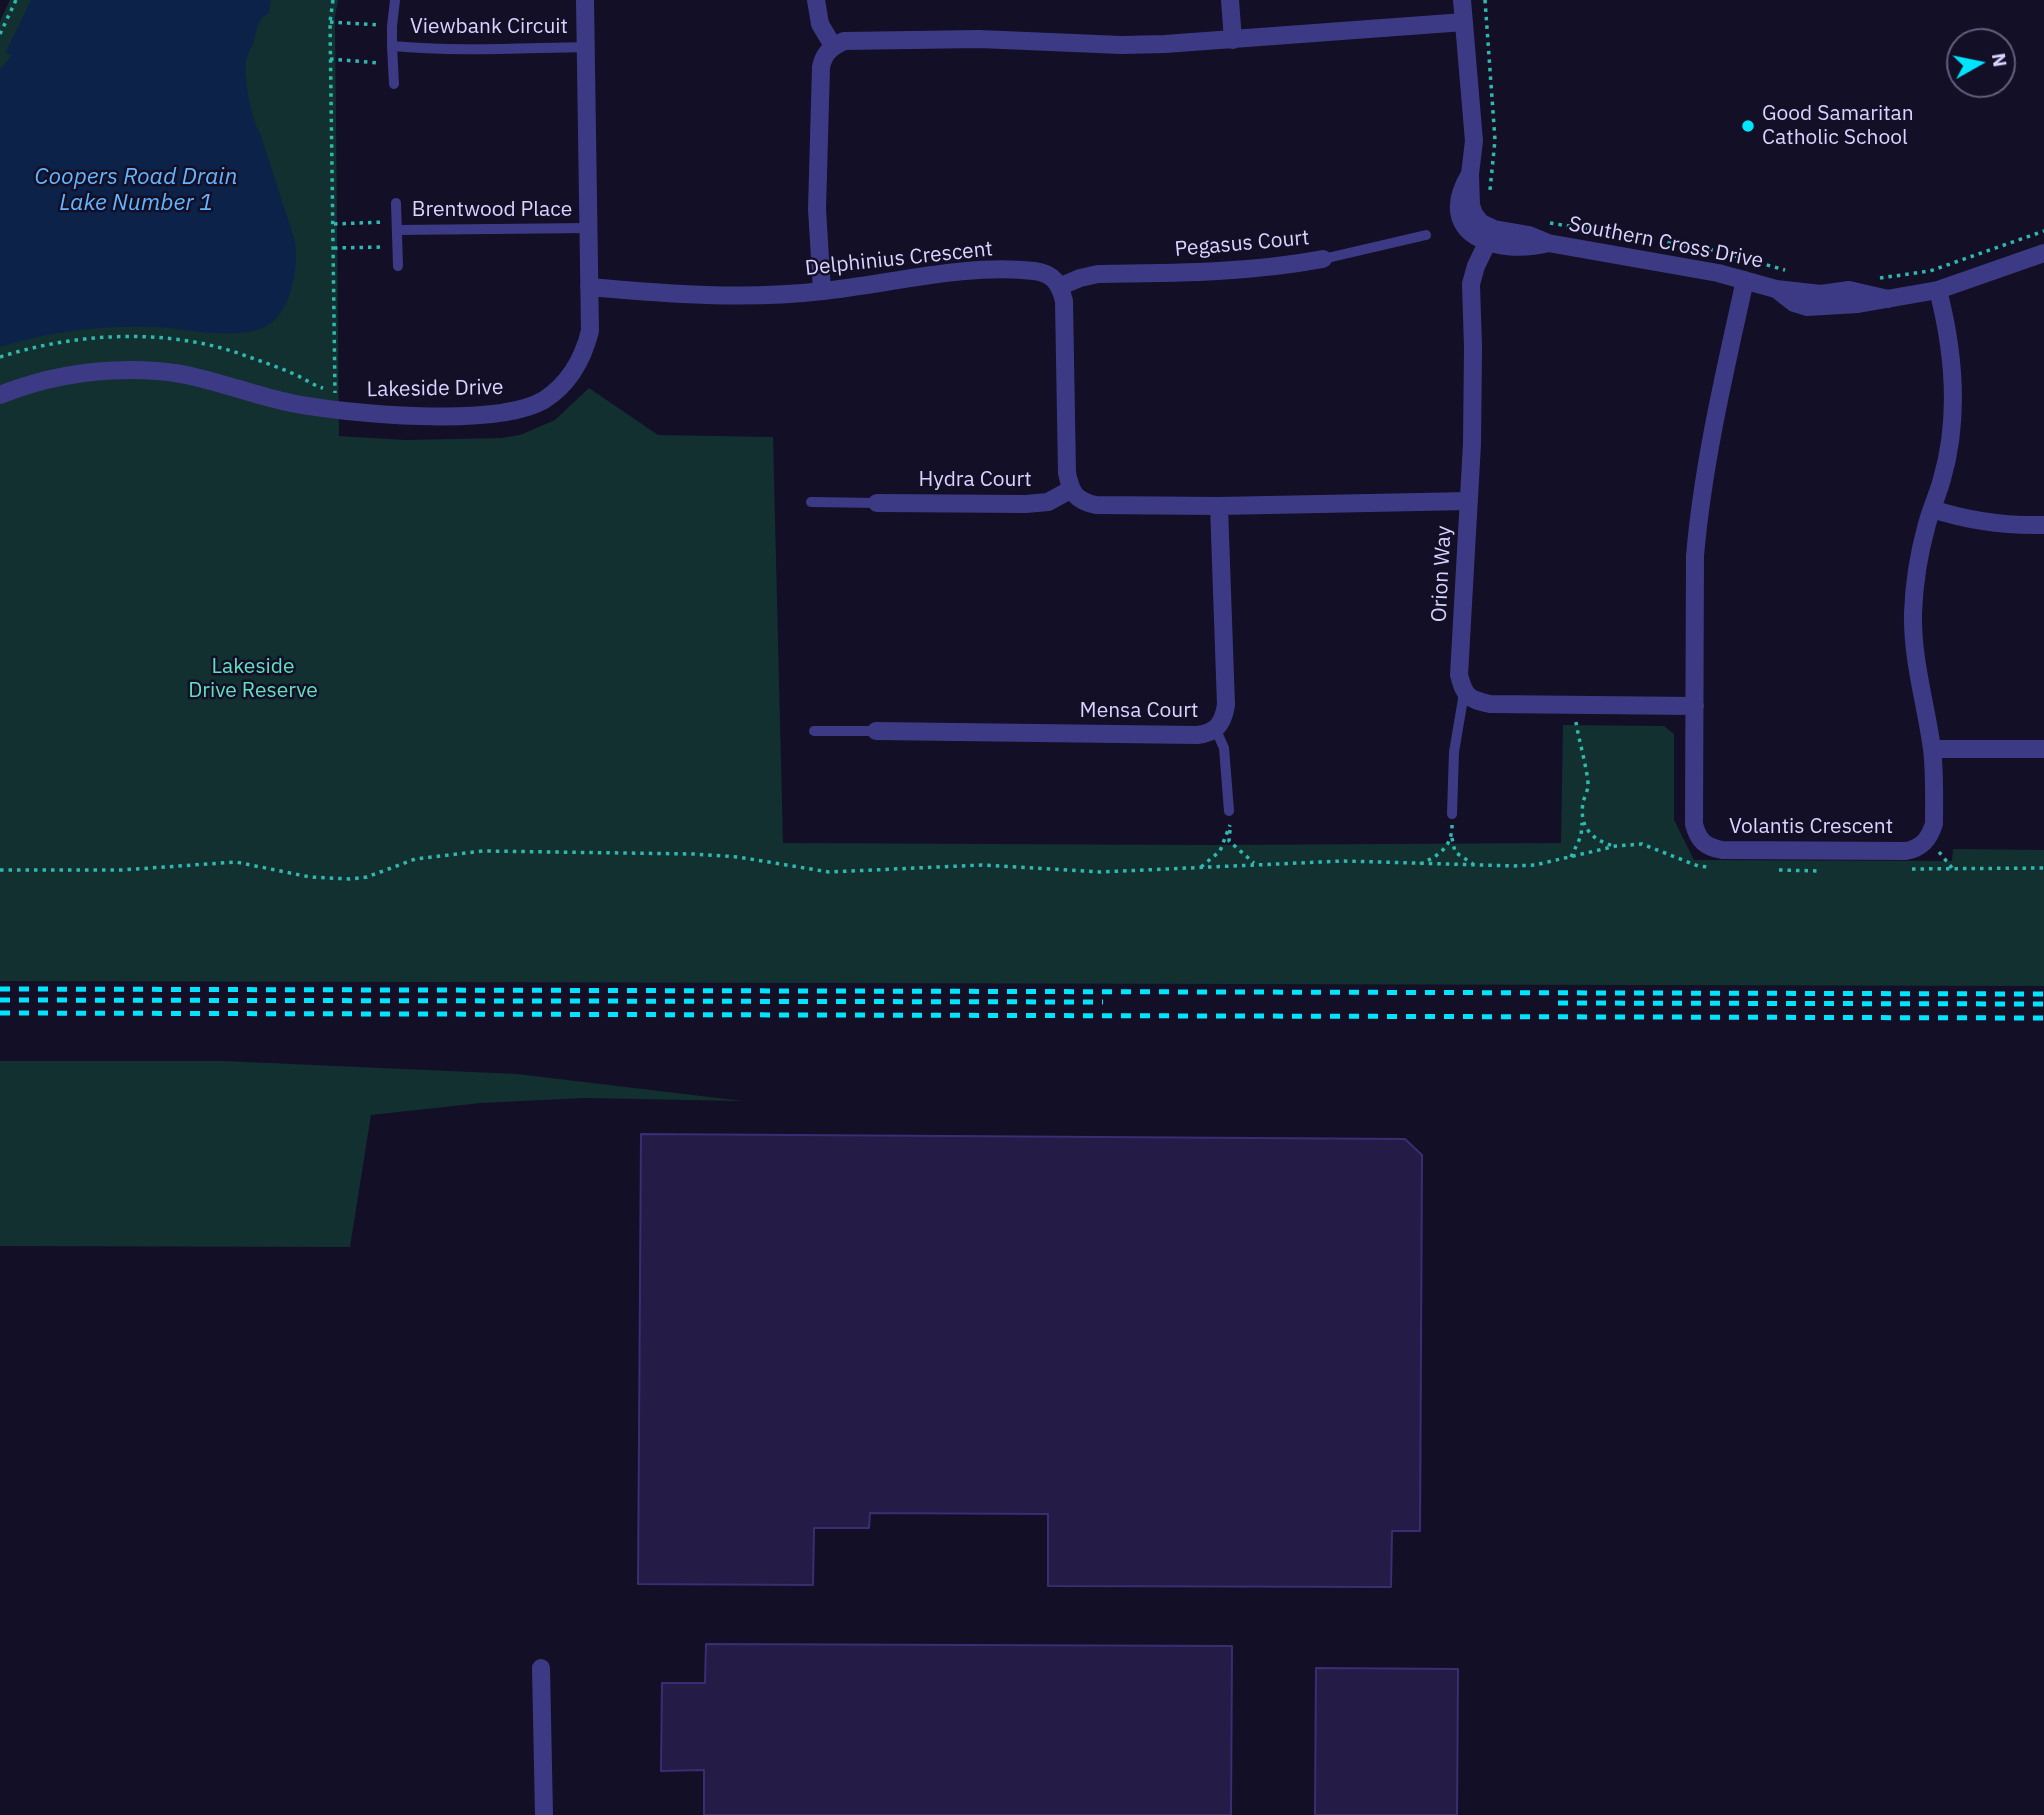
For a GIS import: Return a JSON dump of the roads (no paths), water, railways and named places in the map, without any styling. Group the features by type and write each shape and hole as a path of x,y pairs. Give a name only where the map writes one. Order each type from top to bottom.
{"street":[{"name":"Lakeside Drive","path":"0,395 52,377 103,371 157,371 200,378 289,403 342,411 408,416 501,414 524,409 544,399 575,369 585,351 590,331 585,0"},
{"path":"817,0 820,24 833,46"},
{"path":"1230,0 1233,40"},
{"path":"1462,0 1474,141 1470,174 1471,205 1474,214 1491,235"},
{"path":"821,291 817,209 821,67 824,55 833,46 844,41 933,38 1121,45 1233,40 1464,22"},
{"name":"Southern Cross Drive","path":"1491,235 1529,235 1548,243 1718,273 1776,289 1821,294 1849,290 1888,299 1938,290 2044,253"},
{"name":"Orion Way","path":"1464,693 1460,675 1469,501 1473,347 1471,284 1476,266 1491,235"},
{"name":"Pegasus Court","path":"1061,286 1098,274 1231,271 1323,260"},
{"name":"Delphinius Crescent","path":"589,287 685,294 753,295 821,291 981,271 1034,271 1050,275 1061,286"},
{"name":"Volantis Crescent","path":"1745,280 1699,515 1695,570 1694,824 1697,836 1709,848 1735,850 1916,849 1926,842 1934,824 1932,749 1914,649 1913,613 1917,569 1943,478 1952,430 1953,366 1938,290"},
{"path":"1061,286 1064,301 1067,473 1070,490 1081,502 1096,505 1219,506 1469,501"},
{"name":"Hydra Court","path":"877,503 1026,504 1048,502 1070,490"},
{"name":"Mensa Court","path":"876,731 1197,735 1216,730 1224,719 1226,705 1219,506"},
{"path":"1932,509 1961,519 1990,524 2044,525"},
{"path":"1464,693 1475,701 1490,705 1695,706"},
{"path":"1932,749 2044,749"},
{"path":"541,1668 544,1815"}],"lane":[{"name":"Viewbank Circuit","path":"394,84 391,26 395,0"},
{"name":"Viewbank Circuit","path":"392,46 424,49 586,47"},
{"name":"Brentwood Place","path":"396,203 398,266"},
{"name":"Brentwood Place","path":"397,226 588,228"},
{"name":"Pegasus Court","path":"1323,260 1426,235"},
{"path":"811,502 877,503"},
{"path":"1452,814 1455,740 1464,693"},
{"path":"1216,730 1224,748 1229,811"},
{"path":"814,731 876,731"}],"water":[{"name":"Coopers Road Drain Lake Number 1","path":"31,0 271,0 269,13 260,21 247,57 248,95 295,241 296,265 286,304 271,323 260,329 233,333 153,327 95,328 57,333 0,347 0,70 11,56 6,52"}],"railway":[{"path":"0,989 2044,994"},
{"path":"0,1000 1103,1002"},
{"path":"1558,1003 2044,1004"},
{"path":"0,1013 2044,1018"}],"place":[{"name":"Good Samaritan Catholic School","path":"1748,126"}],"park label":[{"name":"Lakeside Drive Reserve","path":"253,679"}]}
